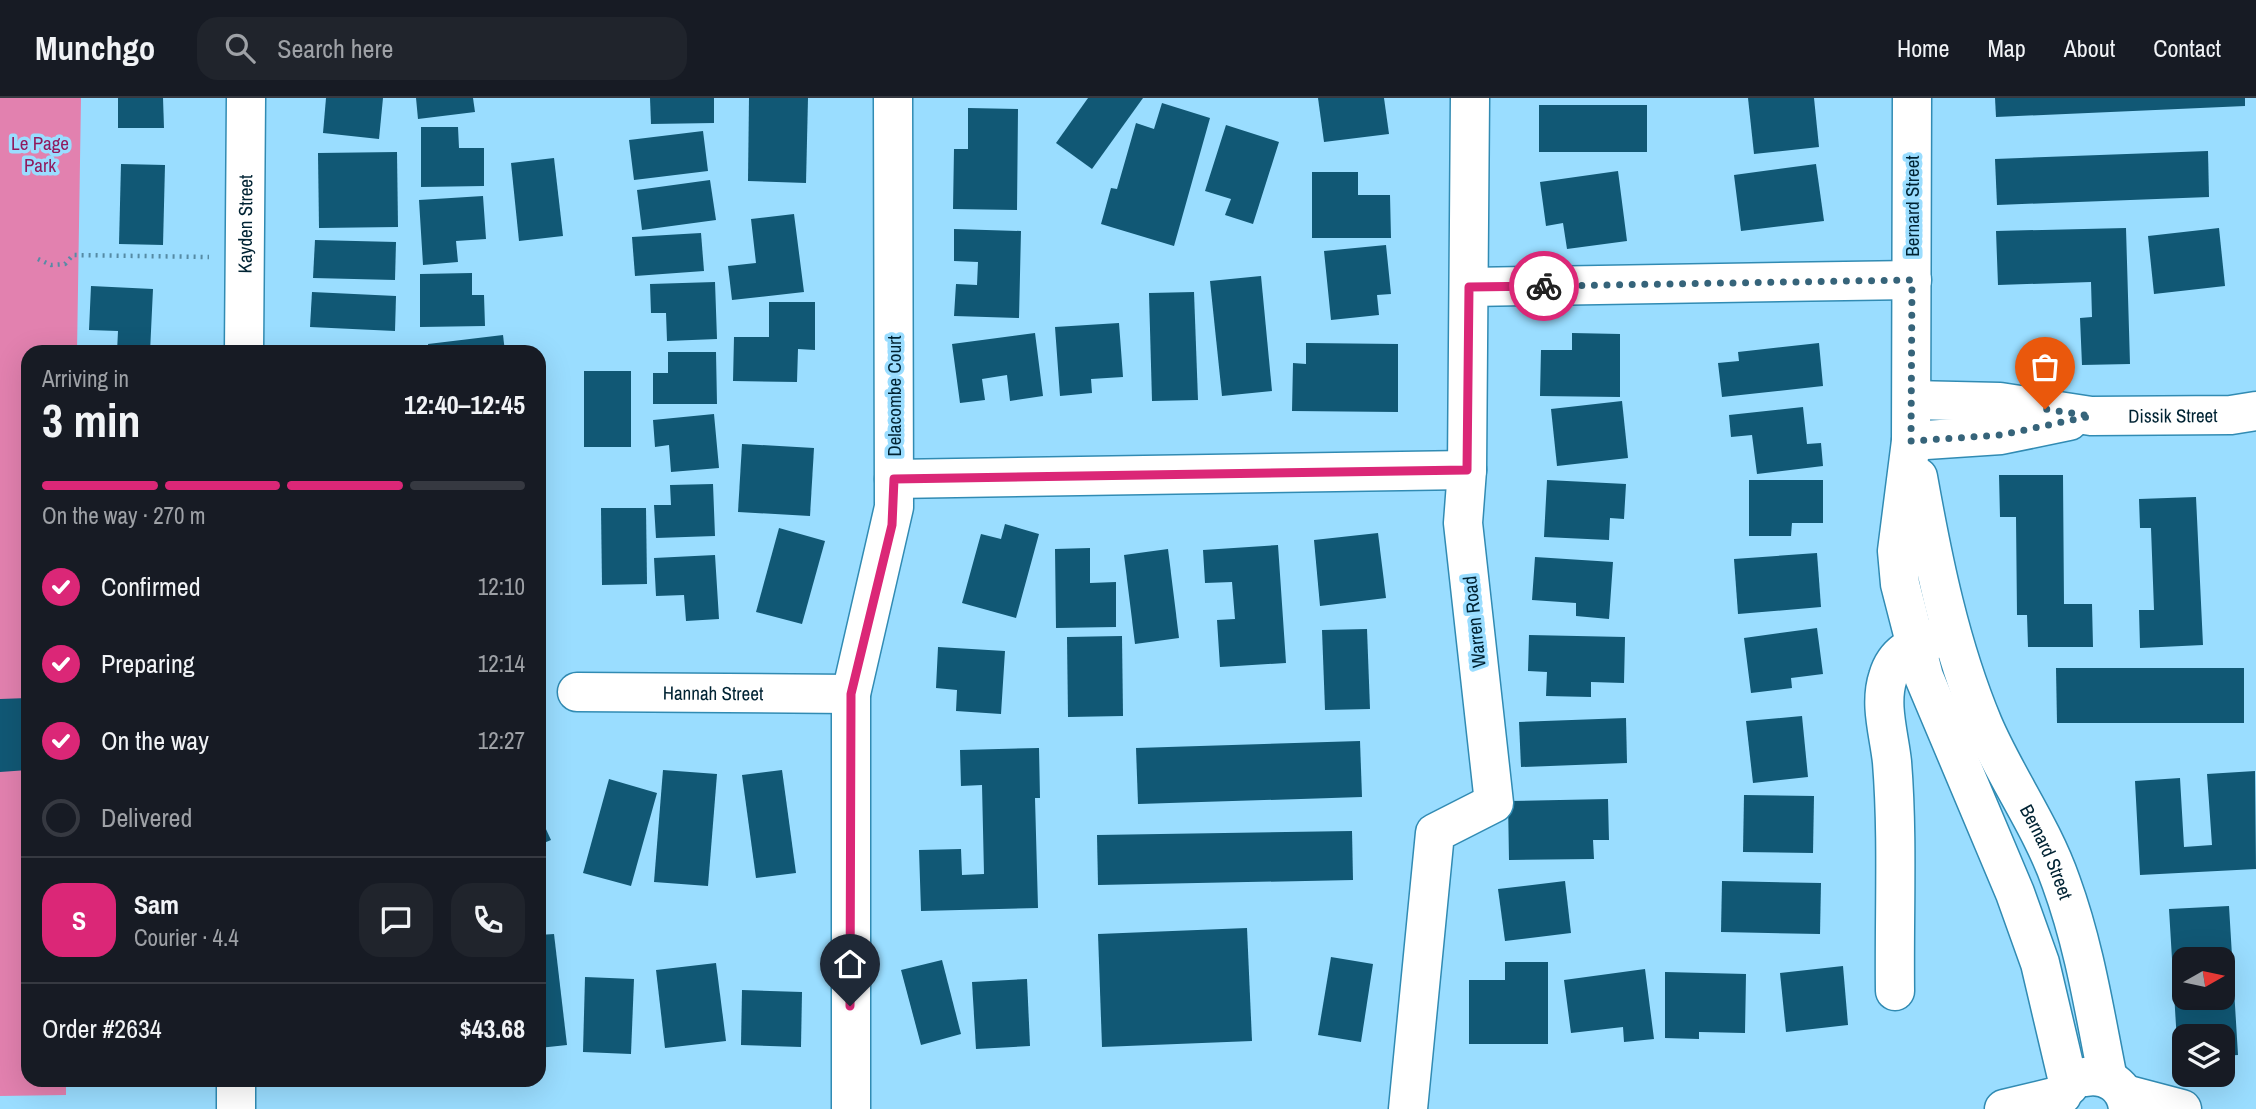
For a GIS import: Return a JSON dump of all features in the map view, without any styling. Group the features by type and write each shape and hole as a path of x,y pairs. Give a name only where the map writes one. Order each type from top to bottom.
{"street":[{"name":"Kayden Street","path":"244,345 246,98"},
{"name":"Delacombe Court","path":"851,1109 851,694 892,525 893,98"},
{"name":"Warren Road","path":"1408,1109 1435,834 1494,803 1463,523 1467,470 1470,98"},
{"name":"Bernard Street","path":"1912,98 1911,441 1897,551 1919,661 2015,893 2040,963 2063,1097"},
{"path":"1469,287 1912,280"},
{"name":"Dissik Street","path":"1912,400 2000,402 2091,416 2231,415 2256,411"},
{"name":"Dissik Street","path":"1911,441 2001,435 2091,416"},
{"name":"Bernard Street","path":"1911,441 1933,559 1952,635 1983,724 2060,878 2083,947 2120,1094"},
{"path":"894,479 1467,470"},
{"path":"1895,991 1892,762 1919,661 1952,635"},
{"name":"Hannah Street","path":"577,692 851,694"},
{"path":"2004,1109 2063,1097 2087,1076 2120,1094 2182,1109"},
{"path":"236,1087 236,1109"}],"path":[{"path":"38,259 51,265 65,264 73,255 209,257"}],"green space":[{"name":"Le Page Park","path":"0,98 81,98 77,345 21,345 21,1087 66,1087 66,1095 0,1096"}],"building":[{"path":"118,98 163,98 164,128 118,128"},
{"path":"326,98 383,98 379,139 323,133"},
{"path":"416,98 473,98 475,112 418,119"},
{"path":"650,98 714,98 714,123 651,124"},
{"path":"749,98 808,98 806,183 748,181"},
{"path":"1088,98 1143,98 1092,169 1056,143"},
{"path":"1318,98 1384,98 1389,134 1324,142"},
{"path":"1748,98 1814,98 1819,147 1754,154"},
{"path":"1995,98 2245,98 2245,106 1996,117"},
{"path":"1162,103 1210,118 1174,246 1101,224 1111,188 1117,189 1136,123 1154,129"},
{"path":"1539,105 1647,105 1647,152 1539,152"},
{"path":"968,108 1018,109 1017,210 953,209 954,149 968,149"},
{"path":"1226,125 1279,142 1253,224 1225,215 1231,199 1205,191"},
{"path":"421,127 458,127 459,148 484,148 484,186 421,187"},
{"path":"703,131 708,171 634,180 629,140"},
{"path":"2208,151 2209,197 1997,205 1995,159"},
{"path":"397,152 398,227 319,228 318,153"},
{"path":"554,158 563,236 519,241 511,163"},
{"path":"121,164 165,165 163,245 119,244"},
{"path":"1816,164 1824,221 1741,231 1734,175"},
{"path":"1618,171 1627,241 1567,249 1563,223 1546,226 1540,182"},
{"path":"1312,172 1358,172 1358,195 1390,195 1391,238 1312,238"},
{"path":"710,180 716,220 642,230 637,190"},
{"path":"483,196 486,239 456,241 458,262 423,265 419,200"},
{"path":"794,214 804,292 732,300 728,266 756,263 751,219"},
{"path":"2126,228 2130,364 2082,365 2080,318 2092,317 2091,282 1998,285 1996,231"},
{"path":"2219,228 2225,286 2154,294 2148,236"},
{"path":"954,229 1021,231 1019,318 954,316 956,284 977,285 978,262 954,261"},
{"path":"701,233 704,271 635,276 632,237"},
{"path":"315,240 396,242 395,280 313,278"},
{"path":"1386,245 1391,294 1377,295 1379,315 1331,320 1324,251"},
{"path":"472,273 472,295 484,295 485,326 420,327 420,274"},
{"path":"1261,276 1272,391 1222,396 1210,281"},
{"path":"715,282 717,339 667,341 666,313 651,313 650,284"},
{"path":"91,286 153,289 150,345 117,345 118,331 89,330"},
{"path":"312,292 396,296 395,331 310,327"},
{"path":"1194,292 1198,400 1152,401 1149,293"},
{"path":"769,302 815,302 815,350 798,349 797,382 733,381 734,337 769,337"},
{"path":"1119,323 1123,377 1091,379 1092,393 1060,396 1055,327"},
{"path":"1035,333 1043,396 1010,401 1007,375 982,379 985,400 960,403 952,344"},
{"path":"1572,333 1620,334 1620,397 1540,396 1541,350 1572,350"},
{"path":"503,335 504,345 428,345"},
{"path":"1306,343 1398,344 1398,412 1292,411 1293,363 1306,364"},
{"path":"1819,343 1823,386 1722,397 1718,363 1739,361 1738,352"},
{"path":"668,352 716,352 717,404 653,404 653,373 668,373"},
{"path":"584,371 631,371 631,447 584,447"},
{"path":"1622,401 1628,458 1557,466 1551,409"},
{"path":"1803,407 1807,444 1821,443 1823,466 1757,474 1752,435 1731,437 1729,415"},
{"path":"714,414 719,468 671,472 669,445 655,447 653,420"},
{"path":"742,444 814,448 810,516 738,512"},
{"path":"1999,475 2063,475 2064,604 2092,604 2093,647 2028,647 2027,615 2017,615 2016,517 2000,517"},
{"path":"1547,480 1626,484 1624,519 1610,518 1609,540 1544,537"},
{"path":"1749,480 1823,480 1823,523 1792,523 1791,536 1749,536"},
{"path":"713,484 715,536 656,538 654,505 671,505 670,485"},
{"path":"2196,497 2203,645 2140,648 2139,610 2154,610 2151,528 2140,528 2139,499"},
{"path":"601,508 646,508 647,584 602,585"},
{"path":"1005,524 1039,534 1016,618 962,603 981,534 1001,539"},
{"path":"779,528 825,541 802,624 756,612"},
{"path":"1378,533 1386,598 1320,606 1314,540"},
{"path":"1278,545 1286,663 1220,667 1217,620 1235,619 1232,582 1205,583 1203,550"},
{"path":"1090,548 1090,583 1116,582 1116,627 1056,628 1055,549"},
{"path":"1168,549 1179,638 1135,644 1124,555"},
{"path":"1817,553 1821,607 1738,614 1734,559"},
{"path":"715,555 719,619 686,621 684,595 656,596 654,558"},
{"path":"1535,557 1613,562 1609,619 1576,616 1576,603 1532,600"},
{"path":"1817,628 1823,674 1791,678 1792,688 1751,693 1744,638"},
{"path":"1367,629 1370,709 1325,710 1322,630"},
{"path":"1529,635 1625,637 1624,683 1591,682 1591,697 1546,696 1547,672 1528,671"},
{"path":"1122,636 1123,716 1068,717 1067,637"},
{"path":"938,647 1005,651 1001,714 956,711 957,690 936,688"},
{"path":"2056,668 2244,668 2244,723 2057,723"},
{"path":"21,698 21,770 0,772 0,699"},
{"path":"1802,716 1808,777 1753,783 1746,721"},
{"path":"1626,718 1627,763 1521,767 1519,722"},
{"path":"1360,741 1362,797 1138,804 1136,748"},
{"path":"1039,748 1040,798 1035,798 1038,908 921,911 919,850 961,849 962,875 984,874 982,785 961,786 960,750"},
{"path":"663,770 717,774 708,886 654,882"},
{"path":"782,770 796,873 756,878 742,775"},
{"path":"2255,771 2256,869 2140,875 2135,781 2180,778 2184,847 2212,845 2207,774"},
{"path":"609,779 657,793 631,886 583,873"},
{"path":"1744,795 1814,796 1813,853 1743,852"},
{"path":"1608,799 1609,840 1593,840 1594,859 1509,860 1508,801"},
{"path":"546,829 551,840 546,842"},
{"path":"1352,831 1353,880 1098,885 1097,835"},
{"path":"1565,881 1571,933 1505,941 1498,889"},
{"path":"1722,881 1821,883 1820,934 1721,932"},
{"path":"2229,906 2231,947 2172,947 2172,959 2169,909"},
{"path":"1247,928 1252,1041 1102,1047 1098,934"},
{"path":"554,934 567,1045 546,1047 546,935"},
{"path":"1331,957 1373,964 1361,1042 1318,1035"},
{"path":"942,960 961,1034 921,1045 901,970"},
{"path":"1505,962 1548,962 1548,1044 1469,1044 1469,980 1505,980"},
{"path":"716,963 726,1041 665,1048 656,970"},
{"path":"1843,966 1848,1025 1786,1032 1780,973"},
{"path":"1645,969 1654,1039 1624,1042 1623,1027 1571,1033 1564,980"},
{"path":"1665,972 1746,974 1745,1033 1699,1032 1699,1039 1665,1038"},
{"path":"585,977 634,979 631,1054 583,1052"},
{"path":"1027,979 1030,1046 976,1049 972,982"},
{"path":"742,990 802,992 801,1047 741,1045"},
{"path":"2235,1005 2238,1055 2235,1055 2235,1024 2176,1024 2175,1010 2235,1010"}],"way so far":[{"path":"1544,286 1912,280 1911,441 2001,435 2091,416 2045,409"}],"route":[{"path":"850,1006 851,694 892,525 894,479 1467,470 1469,287 1544,286"}]}
